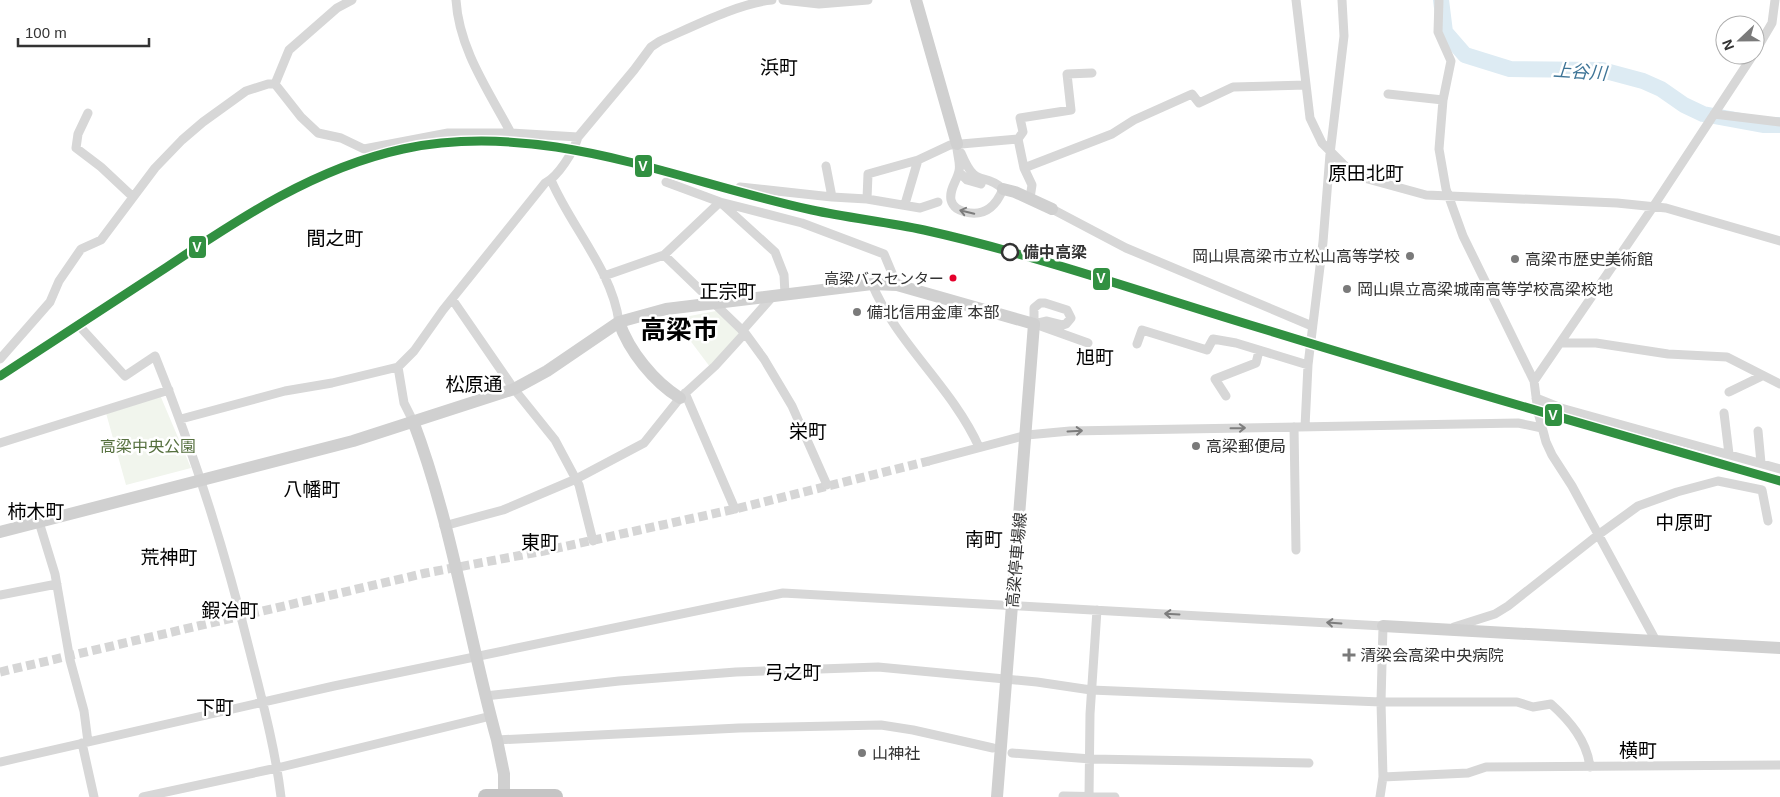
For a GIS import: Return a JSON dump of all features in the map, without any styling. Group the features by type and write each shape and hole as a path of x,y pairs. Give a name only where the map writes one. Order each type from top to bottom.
{"highway":[{"path":"486,797 555,797"}],"street":[{"path":"275,84 289,50 337,8 352,0"},
{"path":"456,0 458,26 464,46 510,133"},
{"path":"181,419 285,390 332,383 398,367 414,351 452,299 545,183 551,180 573,148 578,136 651,47 660,41 722,16 761,1 772,0"},
{"path":"783,0 820,4 868,0"},
{"path":"916,0 957,144 971,173 981,180 998,184 1003,189"},
{"path":"1296,0 1310,118 1322,143 1330,154 1350,171 1364,178 1426,195 1583,201 1653,207 1692,214 1780,241"},
{"path":"1305,427 1308,365 1324,242 1330,154 1344,36 1342,0"},
{"path":"1440,0 1438,32 1451,61 1443,100 1439,149 1442,175 1449,197 1463,236 1534,381 1542,428 1552,455 1572,486 1656,641"},
{"path":"1765,36 1772,24 1775,0"},
{"path":"1534,381 1653,207 1746,65"},
{"path":"1030,198 1032,185 1024,168 1018,139 1023,132 1020,118 1071,110 1067,74 1092,73"},
{"path":"0,359 50,302 59,281 82,249 101,240 155,168 203,122 246,91 268,84 275,84"},
{"path":"275,84 301,117 318,133 341,138 364,149 448,133 578,136"},
{"path":"1024,168 1112,134 1134,120 1192,94 1199,103 1233,87 1306,85"},
{"path":"1388,94 1443,100"},
{"path":"88,113 78,134 76,148 133,197"},
{"path":"1714,114 1780,122"},
{"path":"867,199 868,174 918,160 957,144 1018,139"},
{"path":"957,144 959,172 954,180 951,193 953,205 961,211 982,214 994,205 1003,189"},
{"path":"904,204 918,160"},
{"path":"826,166 832,197"},
{"path":"959,172 967,180 1030,198 1126,248 1312,326"},
{"path":"551,180 604,276 617,304 619,322 625,339 650,371 683,396 735,509"},
{"path":"666,182 720,202 802,222 884,254 897,286"},
{"path":"740,187 867,199 920,208 938,202"},
{"path":"604,276 664,255 720,202"},
{"path":"444,526 503,510 576,479 644,444 683,396 715,366 779,295 784,275 775,252 720,202"},
{"path":"664,255 744,332 764,359 792,406 827,485"},
{"path":"872,284 881,306 936,378 973,434 979,447"},
{"path":"0,532 352,441 514,388 548,371 619,322 666,309 872,284 897,286 1034,324 1088,343"},
{"path":"452,299 514,388 554,440 576,479 593,540"},
{"name":"高梁停車場線","path":"997,797 1027,434 1034,324"},
{"path":"82,330 126,376 155,356 181,419 241,615 263,702 281,797"},
{"path":"1137,344 1142,330 1201,350 1207,350 1213,339 1236,343 1308,365"},
{"path":"1561,343 1596,343 1668,354 1718,355 1727,357 1780,384"},
{"path":"1226,396 1216,379 1256,363 1259,351"},
{"path":"398,367 404,403 424,451 444,526 497,740 504,774 504,796"},
{"path":"1729,392 1762,376"},
{"path":"0,442 169,390"},
{"path":"1536,398 1561,408 1780,469"},
{"path":"1724,414 1729,454"},
{"path":"928,461 1027,434 1114,429 1518,423 1542,428"},
{"path":"1294,427 1296,550"},
{"path":"1758,432 1761,463"},
{"path":"1449,629 1495,614 1638,506 1677,492 1718,481 1762,490 1768,521"},
{"path":"39,522 57,584 70,660 84,711 85,742 94,797"},
{"path":"0,596 57,584"},
{"path":"0,762 263,702 783,593 949,604 1013,604 1780,648"},
{"path":"1089,797 1092,690 1097,610"},
{"path":"1380,797 1383,777 1381,702 1383,626"},
{"path":"485,696 619,681 736,672 878,667 1007,679 1092,690 1381,702 1518,702 1533,706 1551,704 1568,721 1588,750 1590,767"},
{"path":"143,797 277,768 490,716"},
{"path":"497,740 739,728 880,725 913,730 993,748"},
{"path":"1012,754 1091,759 1309,763"},
{"path":"1383,777 1468,773 1486,767 1780,765"},
{"path":"1063,796 1115,797"}],"green space":[{"path":"716,311 738,331 739,336 710,367 674,319"},
{"name":"高梁中央公園","path":"160,395 191,468 126,485 106,413"}],"waterway":[{"name":"上谷川","path":"1441,0 1445,32 1465,55 1510,69 1602,70 1643,81 1661,89 1684,105 1703,114 1763,125 1780,125"}],"tunnel":[{"path":"0,672 426,573 544,551 735,509 929,461"}],"transit line":[{"name":"V","path":"0,376 222,231 279,197 309,182 339,169 403,149 456,142 507,142 559,147 610,157 812,210 924,230 968,240 1525,407 1780,481"}],"place":[{"name":"備中高梁","path":"1010,252"},
{"name":"岡山県高梁市立松山高等学校","path":"1410,256"},
{"name":"高梁市歴史美術館","path":"1515,259"},
{"name":"高梁バスセンター","path":"953,278"},
{"name":"岡山県立高梁城南高等学校高梁校地","path":"1347,289"},
{"name":"備北信用金庫 本部","path":"857,312"},
{"name":"高梁郵便局","path":"1196,446"},
{"name":"清梁会高梁中央病院","path":"1349,655"},
{"name":"山神社","path":"862,753"}],"district":[{"name":"浜町","path":"779,67"},
{"name":"原田北町","path":"1366,173"},
{"name":"間之町","path":"335,238"},
{"name":"正宗町","path":"728,291"},
{"name":"高梁市","path":"679,330"},
{"name":"旭町","path":"1095,357"},
{"name":"松原通","path":"474,384"},
{"name":"栄町","path":"808,431"},
{"name":"八幡町","path":"312,489"},
{"name":"柿木町","path":"36,511"},
{"name":"中原町","path":"1684,522"},
{"name":"南町","path":"984,539"},
{"name":"東町","path":"540,542"},
{"name":"荒神町","path":"169,557"},
{"name":"鍜冶町","path":"230,610"},
{"name":"弓之町","path":"793,672"},
{"name":"下町","path":"215,707"},
{"name":"横町","path":"1638,750"}]}
